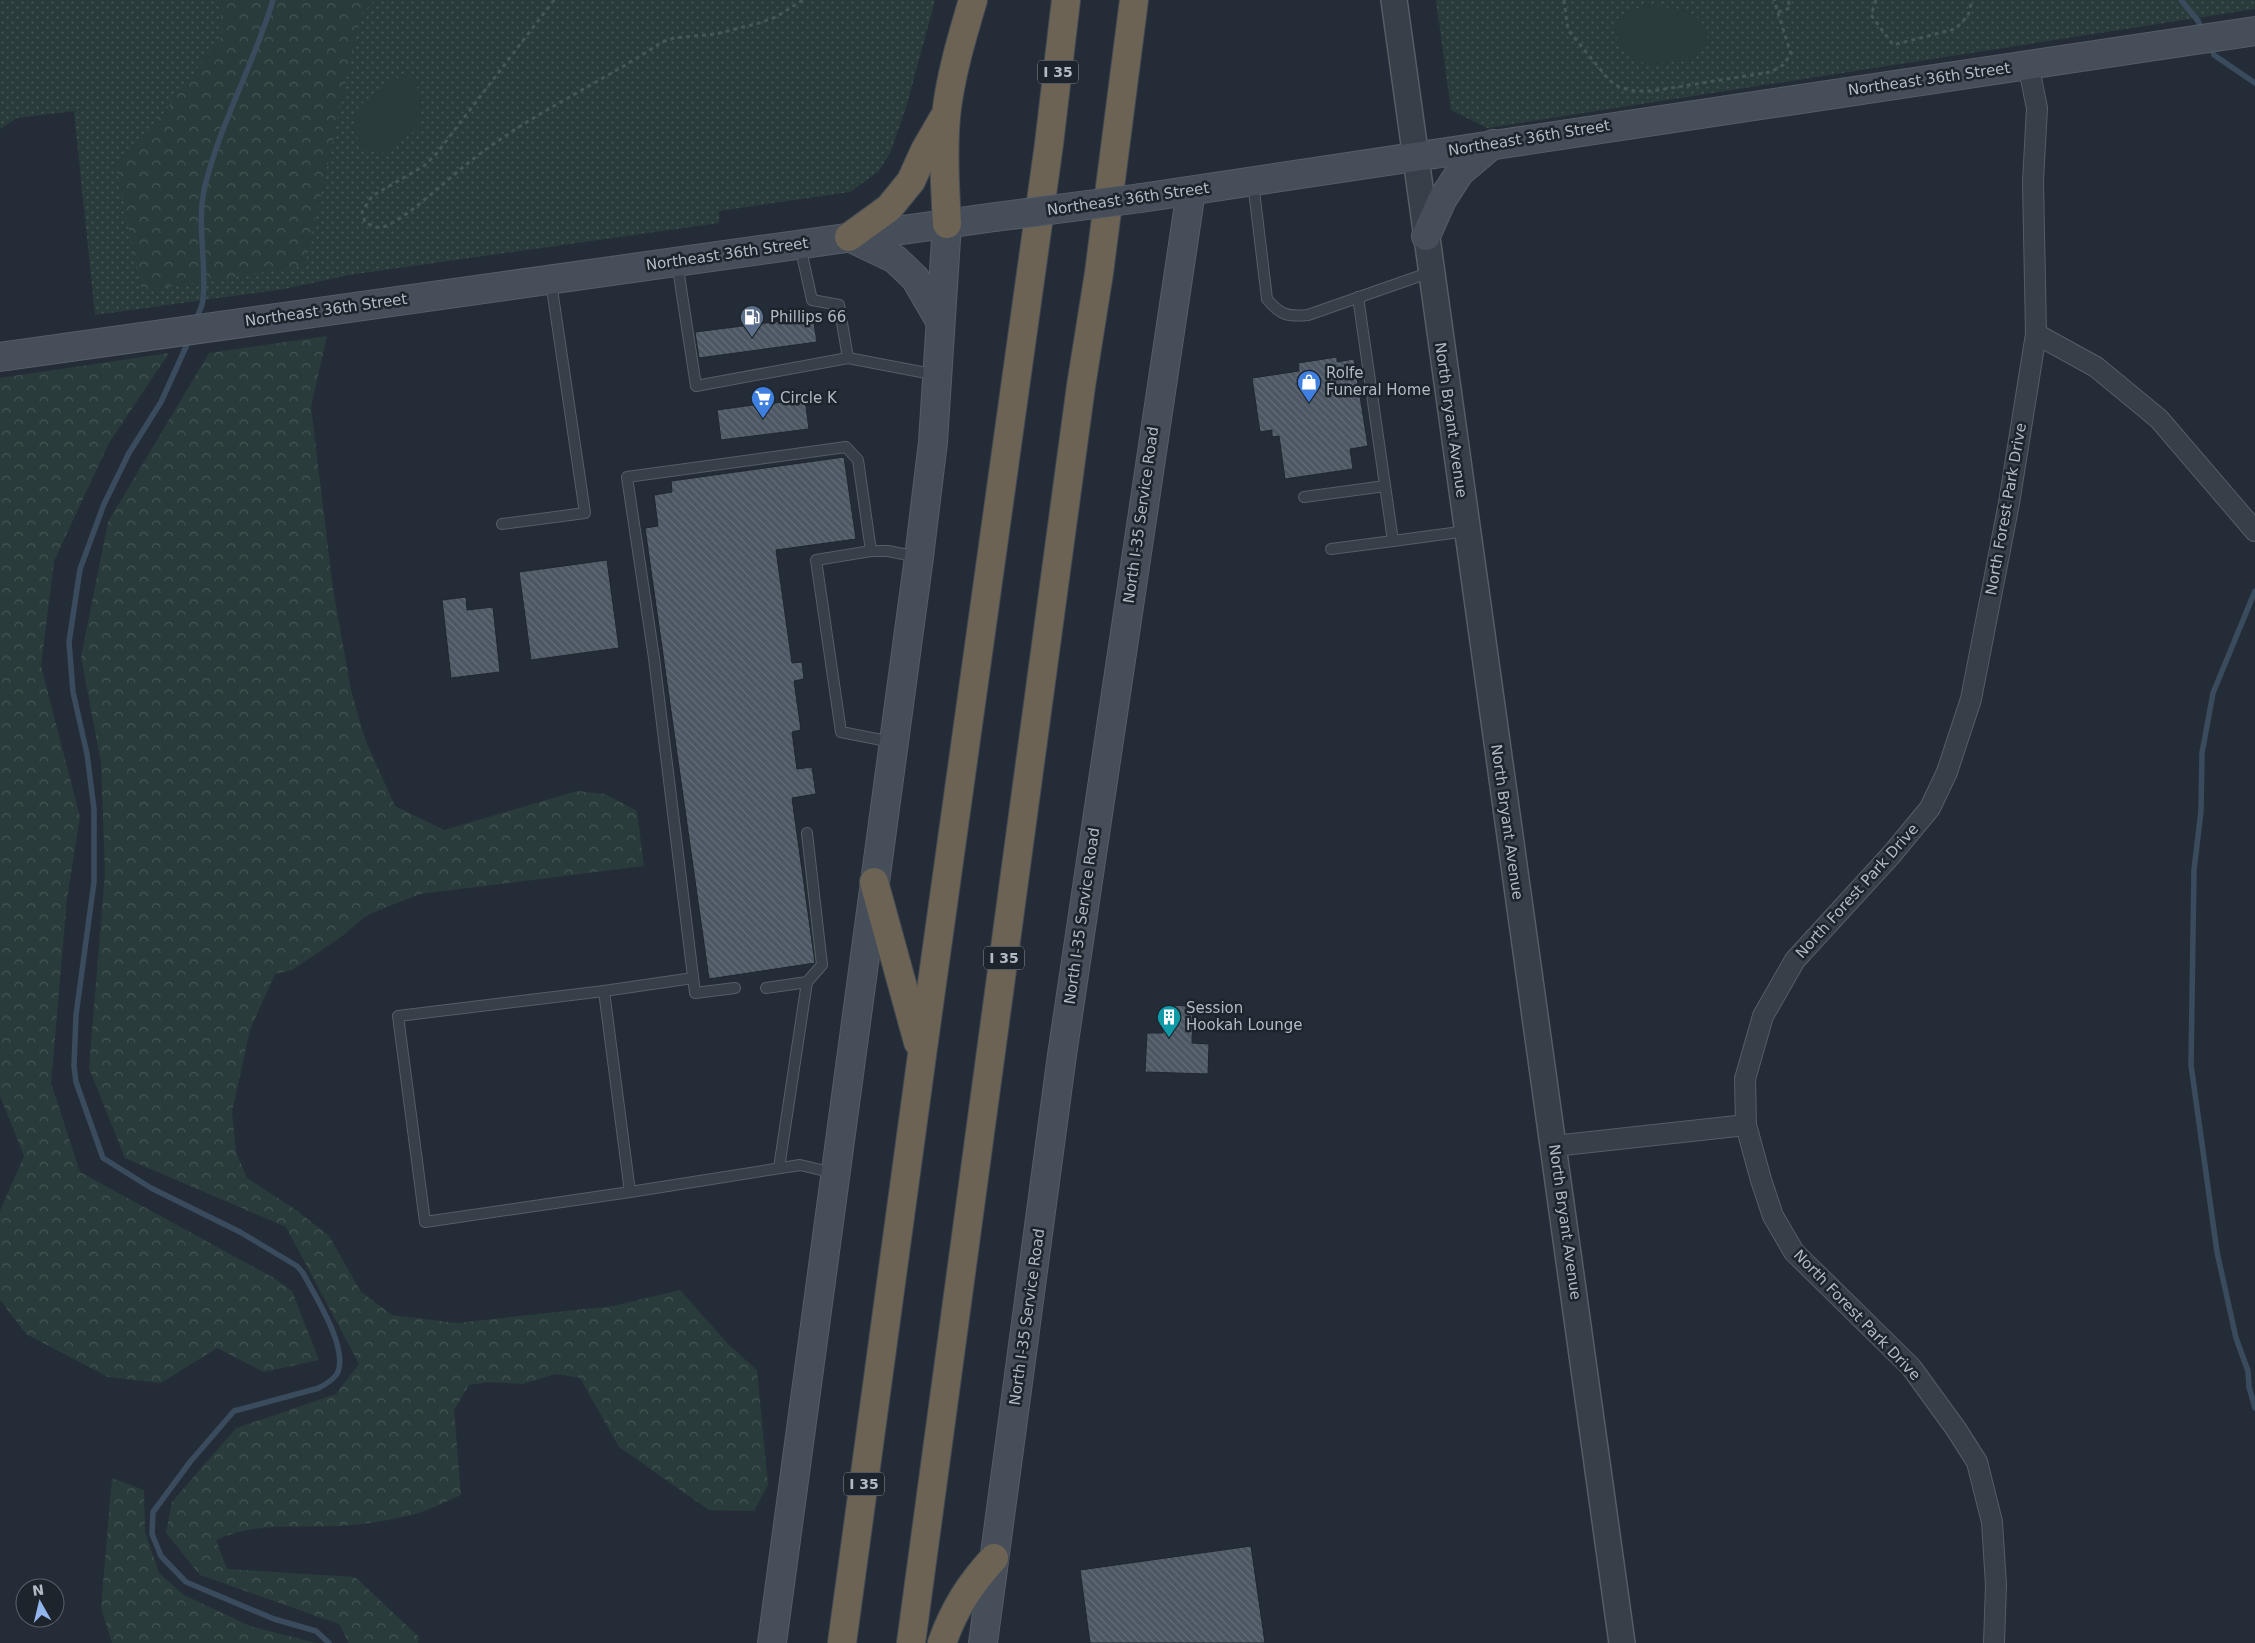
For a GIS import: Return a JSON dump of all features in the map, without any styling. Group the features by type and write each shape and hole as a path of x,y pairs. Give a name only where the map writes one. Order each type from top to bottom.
{"highway":[{"path":"947,224 944,150 946,114 960,44 973,0"},
{"name":"I 35","path":"842,1643 922,1055 1050,144 1066,0"},
{"name":"I 35","path":"911,1643 1079,396 1099,273 1134,0"},
{"path":"849,237 889,208 911,181 925,150 946,114"},
{"path":"874,882 922,1055"},
{"path":"942,1643 959,1602 973,1581 994,1558"}],"main road":[{"name":"Northeast 36th Street","path":"0,357 550,278 1141,198 2255,31"},
{"path":"1426,236 1442,200 1460,172 1494,144"},
{"name":"North I-35 Service Road","path":"982,1643 1062,1055 1191,190"},
{"path":"772,1643 919,558 933,442 947,224"},
{"path":"849,237 895,259 915,278 940,321"}],"street":[{"name":"North Bryant Avenue","path":"1394,0 1414,156 1554,1146 1622,1643"},
{"name":"North Forest Park Drive","path":"1994,1643 1996,1585 1992,1522 1977,1462 1956,1429 1911,1368 1794,1252 1773,1216 1746,1125 1745,1079 1763,1016 1796,960 1869,881 1924,816 1947,772 1971,699 2009,503 2036,334 2033,181 2037,108 2028,64"},
{"path":"2036,334 2096,367 2159,419 2255,531"},
{"path":"1554,1146 1746,1125"}],"lane":[{"path":"1253,181 1267,299 1276,311 1289,316 1308,314 1431,272"},
{"path":"799,244 812,300 839,305 848,358"},
{"path":"677,261 696,386 848,358 937,375"},
{"path":"502,524 585,513 550,278"},
{"path":"1358,297 1393,541"},
{"path":"735,988 695,993 654,658 628,477 846,447 858,460 871,551"},
{"path":"1304,497 1385,486"},
{"path":"1331,549 1467,531"},
{"path":"894,742 841,732 816,560 871,551 888,551 919,558"},
{"path":"779,1168 806,982 822,965 807,833"},
{"path":"693,978 398,1016 425,1222 800,1165 835,1173"},
{"path":"766,988 806,982"},
{"path":"604,990 630,1192"}],"path":[{"path":"554,0 437,153 424,166 372,196 362,212 365,222 373,227 381,228 394,221 498,141 546,109 662,42 674,38 716,34 776,18 803,0"},
{"path":"1564,0 1568,30 1609,80 1619,87 1634,91 1652,91 1771,72 1784,65 1791,54 1774,0"},
{"path":"1778,12 1790,8 1788,0"},
{"path":"1876,0 1871,15 1893,45 1955,29 1968,16 1972,0"}],"green space":[{"path":"0,0 935,0 906,108 890,153 879,171 850,192 719,211 719,223 349,275 284,289 95,315 74,111 17,118 0,129"},
{"path":"220,0 375,0 361,15 305,266 142,291 116,166 165,111 222,36"},
{"path":"1436,0 2255,0 2255,9 1487,128 1451,110"},
{"path":"1648,5 1687,11 1700,20 1705,28 1708,40 1695,58 1649,64 1636,60 1625,51 1616,33 1619,17"},
{"path":"407,76 417,86 419,92 421,105 420,126 391,151 379,153 372,151 365,147 356,134 354,118 357,110 364,102 391,82 397,78"},
{"path":"327,336 311,407 333,589 351,690 365,739 395,806 444,830 577,791 605,794 637,811 644,866 420,894 367,915 341,937 292,970 275,974 250,1030 232,1112 236,1152 247,1178 296,1210 329,1236 361,1292 392,1315 456,1323 613,1306 680,1290 729,1345 757,1370 768,1485 754,1511 709,1510 619,1447 580,1378 556,1374 523,1384 490,1382 469,1385 454,1410 461,1495 419,1513 389,1520 346,1525 260,1528 230,1534 216,1540 227,1569 355,1577 419,1637 418,1643 349,1643 339,1624 200,1575 166,1533 172,1502 236,1428 336,1394 359,1364 286,1227 125,1158 89,1068 105,873 101,763 81,657 108,522 209,353"},
{"path":"169,353 109,443 54,561 41,666 80,817 67,899 51,1083 80,1172 274,1278 292,1291 319,1360 264,1372 217,1348 161,1383 108,1377 26,1334 0,1300 0,1211 24,1156 0,1096 0,378"},
{"path":"112,1478 144,1490 145,1532 159,1573 184,1595 250,1626 316,1643 112,1643 101,1608"}],"building":[{"name":"Phillips 66","path":"813,317 817,342 699,358 695,332"},
{"name":"Rolfe Funeral Home","path":"1337,357 1337,362 1354,359 1368,446 1350,449 1353,469 1285,479 1279,436 1272,437 1272,430 1260,432 1252,378 1299,371 1298,363"},
{"name":"Circle K","path":"768,398 768,404 805,399 809,429 721,440 717,410 753,405 752,400"},
{"path":"844,457 856,539 776,550 792,663 802,662 804,679 794,681 801,730 792,732 797,769 812,767 816,794 792,798 815,963 709,979 645,528 658,526 654,495 672,492 671,481"},
{"path":"607,560 619,648 531,660 519,572"},
{"path":"466,597 467,610 493,607 500,672 451,678 442,600"},
{"name":"Session Hookah Lounge","path":"1164,1005 1193,1006 1192,1043 1209,1044 1208,1074 1145,1072 1147,1033 1163,1033"},
{"path":"1251,1546 1265,1643 1090,1643 1080,1570"}],"waterway":[{"path":"195,322 203,300 204,272 201,214 205,186 220,139 257,47 273,0"},
{"path":"2181,0 2198,21 2203,32"},
{"path":"2210,45 2214,55 2255,83"},
{"path":"190,338 161,402 129,453 104,504 80,569 69,642 73,692 87,754 94,809 94,882 76,1015 74,1066 76,1082 103,1158 151,1188 240,1232 297,1266 303,1273 329,1322 339,1351 340,1364 337,1374 319,1388 234,1411 190,1462 153,1512 152,1534 161,1556 186,1582 274,1619 316,1631 329,1643"},
{"path":"2255,591 2213,693 2202,753 2201,811 2194,870 2191,1065 2217,1252 2236,1338 2248,1371 2249,1387 2255,1408"}],"place":[{"name":"Phillips 66","path":"752,338"},
{"name":"Rolfe Funeral Home","path":"1309,403"},
{"name":"Circle K","path":"763,419"},
{"name":"Session Hookah Lounge","path":"1169,1038"}]}
